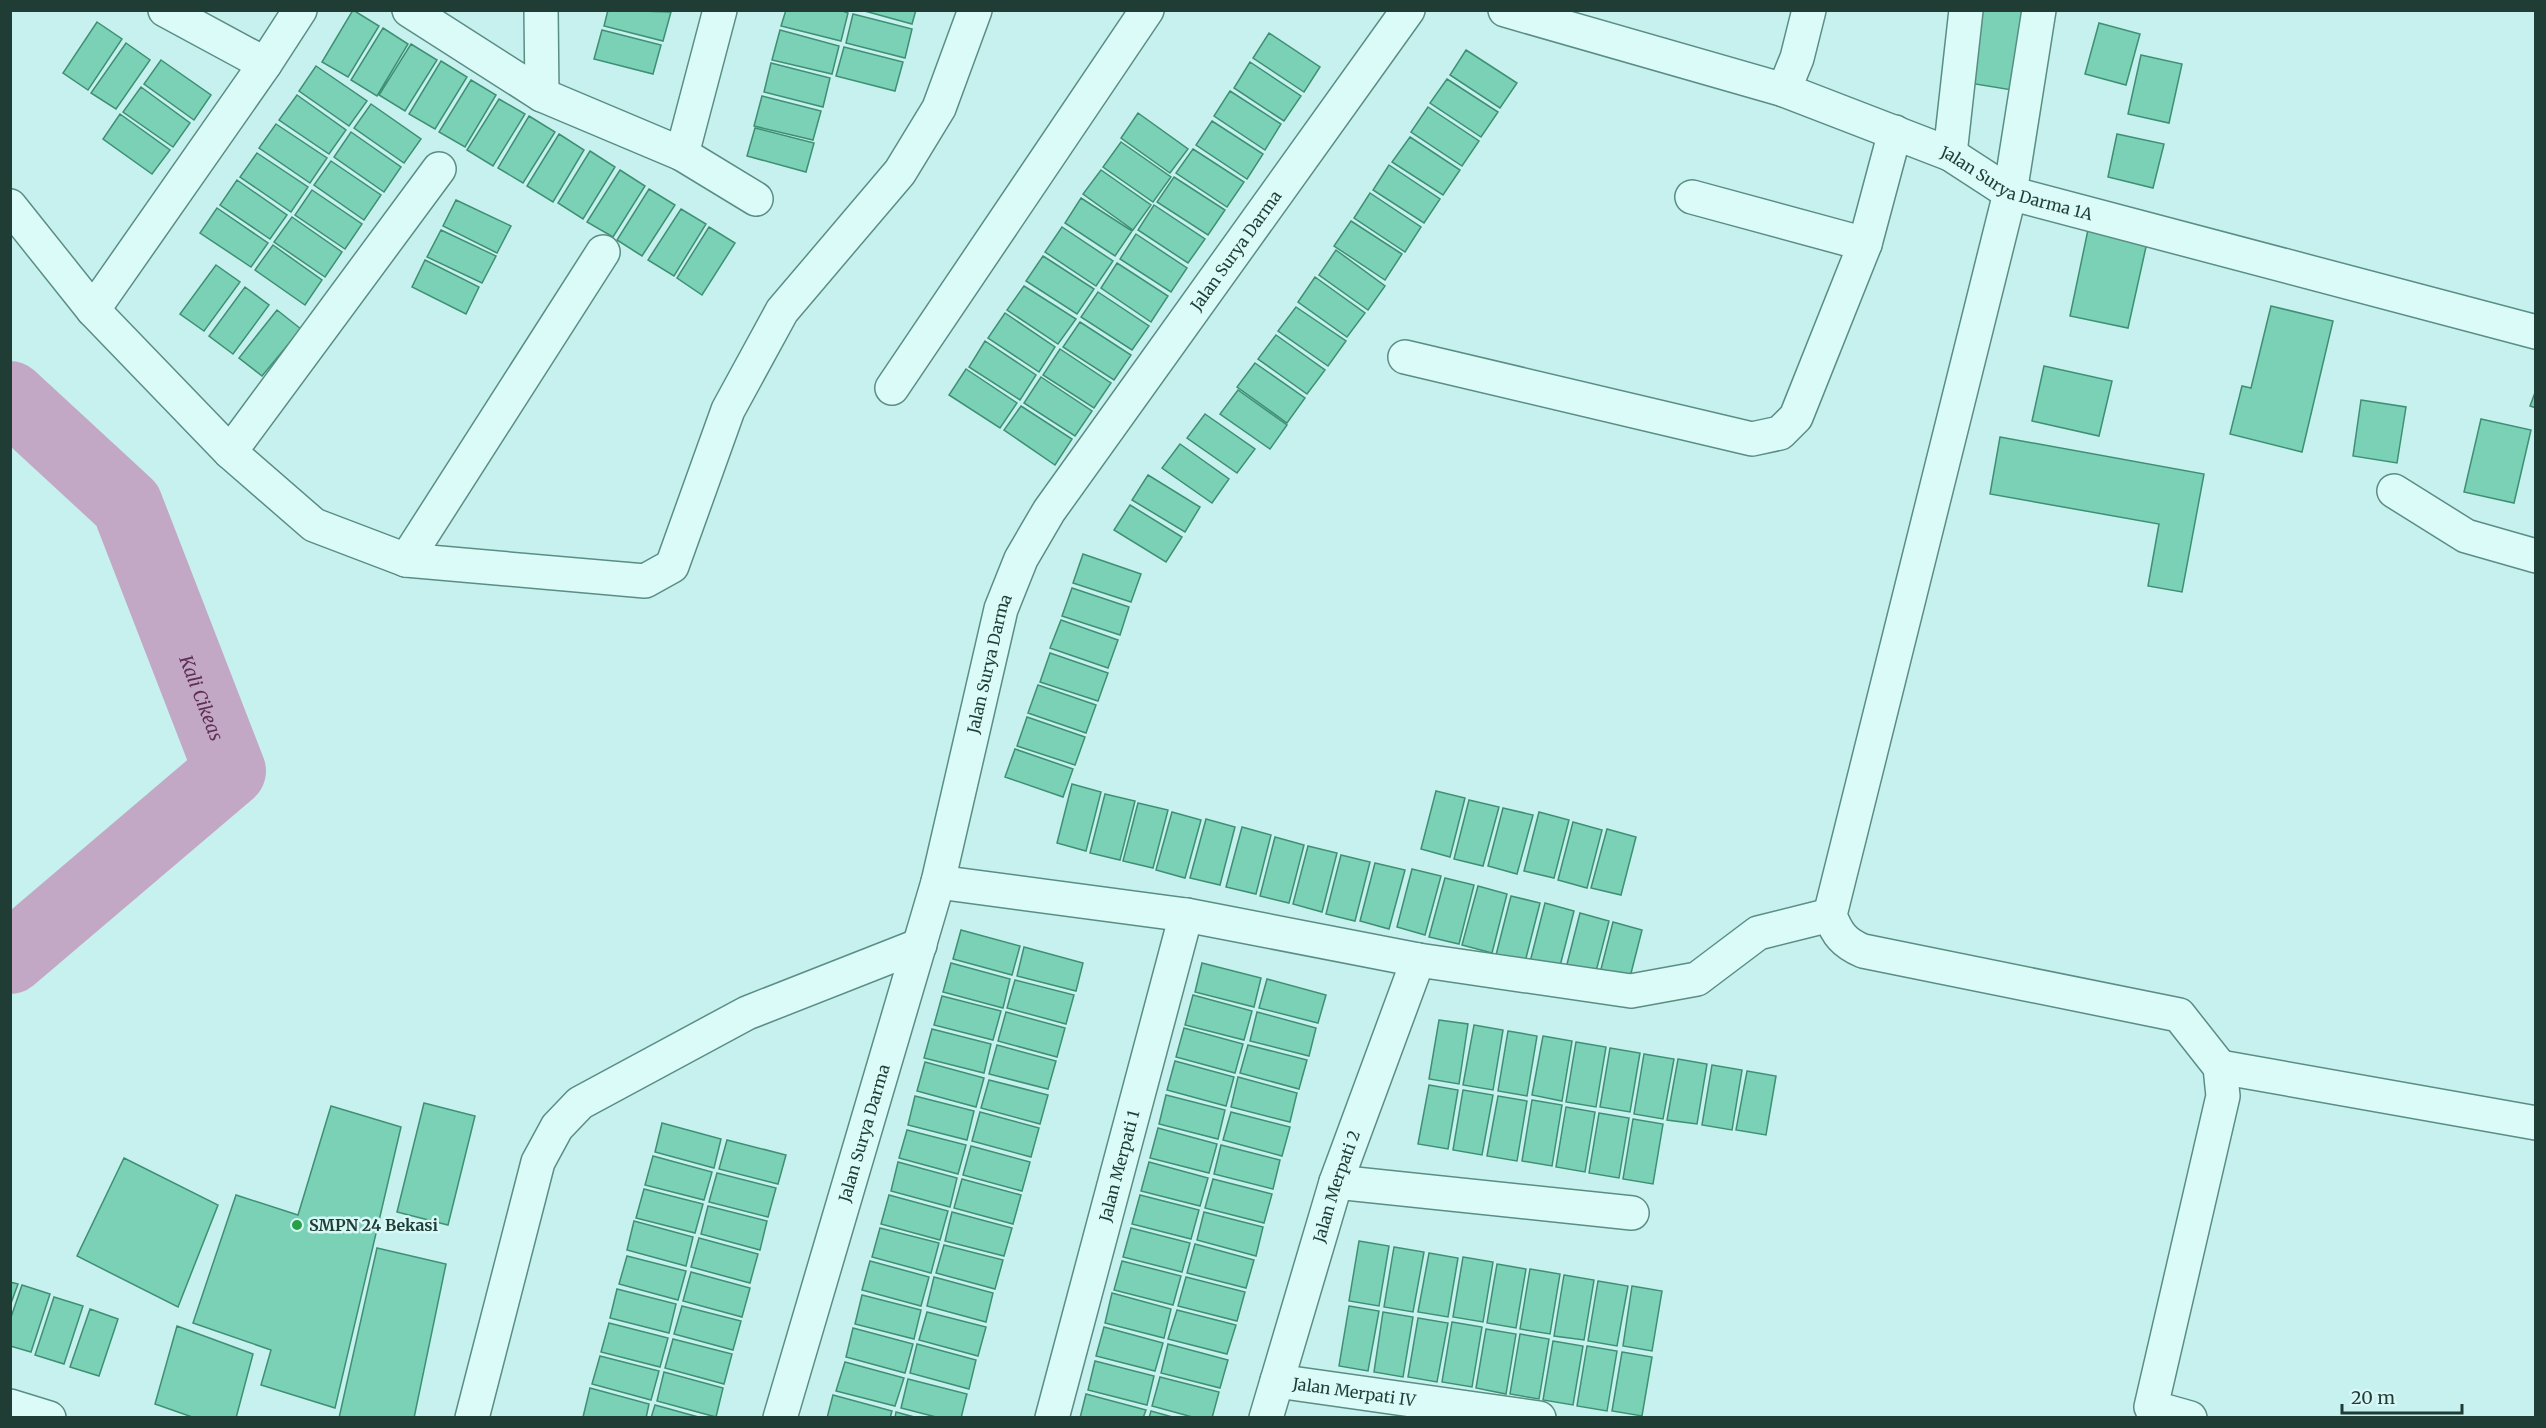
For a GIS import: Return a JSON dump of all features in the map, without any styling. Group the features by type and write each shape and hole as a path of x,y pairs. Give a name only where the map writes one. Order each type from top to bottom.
{"street":[{"path":"165,10 265,64"},
{"path":"93,310 265,64 300,10"},
{"path":"409,10 542,95 681,154 756,199"},
{"path":"541,10 542,95"},
{"path":"681,154 720,10"},
{"path":"10,206 93,310 230,452 314,525 406,560 645,580 672,566 728,410 782,311 900,172 939,108 975,10"},
{"path":"892,388 1147,10"},
{"name":"Jalan Surya Darma","path":"780,1418 938,882 1001,609 1022,560 1049,511 1408,10"},
{"name":"Jalan Surya Darma 1A","path":"1505,10 1784,90 1950,154 2010,193 2535,332"},
{"path":"1784,90 1797,58 1809,10"},
{"path":"1950,154 1966,10"},
{"path":"2039,10 2010,193 1830,915 1839,936 1849,945 1863,951 2180,1015 2220,1067 2223,1096 2150,1412 2190,1418"},
{"path":"1405,357 1752,439 1780,433 1796,417 1865,244 1895,132"},
{"path":"230,452 439,169"},
{"path":"1692,197 1865,244"},
{"path":"406,560 603,252"},
{"path":"2394,491 2466,536 2535,556"},
{"path":"938,882 1186,915 1418,960 1631,991 1697,979 1758,933 1830,915"},
{"name":"Jalan Merpati 1","path":"1052,1418 1186,915"},
{"path":"472,1418 538,1162 557,1127 580,1103 747,1013 920,945"},
{"name":"Jalan Merpati 2","path":"1266,1418 1336,1182 1418,960"},
{"path":"2220,1067 2535,1123"},
{"path":"1336,1182 1632,1213"},
{"name":"Jalan Merpati IV","path":"1277,1381 1539,1418"},
{"path":"10,1406 49,1418"}],"building":[{"path":"353,10 379,26 348,77 322,62"},
{"path":"608,10 671,12 663,41 604,26"},
{"path":"786,10 840,10 848,13 841,41 781,26"},
{"path":"861,10 916,10 912,24"},
{"path":"1982,10 2032,10 2018,91 1969,83"},
{"path":"853,14 912,29 905,58 846,43"},
{"path":"97,22 122,39 88,90 63,73"},
{"path":"2099,23 2140,34 2126,85 2085,74"},
{"path":"383,28 408,44 377,96 351,80"},
{"path":"602,30 661,45 653,74 594,59"},
{"path":"780,30 839,46 832,74 772,60"},
{"path":"1269,33 1320,67 1304,92 1253,58"},
{"path":"126,43 150,60 116,109 91,93"},
{"path":"411,44 437,60 405,111 379,95"},
{"path":"844,47 903,62 895,91 836,76"},
{"path":"1466,50 1517,83 1500,108 1450,75"},
{"path":"2141,55 2182,64 2169,123 2128,114"},
{"path":"161,60 211,95 194,120 144,84"},
{"path":"441,61 467,77 435,129 409,114"},
{"path":"1250,62 1301,96 1284,121 1234,88"},
{"path":"771,63 830,78 823,107 764,92"},
{"path":"316,66 367,101 349,126 299,91"},
{"path":"1447,79 1498,112 1481,137 1430,103"},
{"path":"471,80 496,95 465,147 439,132"},
{"path":"141,87 190,123 173,147 123,112"},
{"path":"1230,91 1281,124 1265,150 1214,116"},
{"path":"297,95 346,130 329,154 279,120"},
{"path":"762,96 821,111 813,140 754,126"},
{"path":"499,99 525,114 493,166 467,150"},
{"path":"371,104 421,139 404,163 354,128"},
{"path":"1428,107 1479,141 1462,166 1411,132"},
{"path":"1138,113 1188,149 1170,173 1121,138"},
{"path":"120,114 170,150 152,174 103,139"},
{"path":"529,116 555,132 523,183 498,168"},
{"path":"1212,121 1263,154 1247,179 1196,145"},
{"path":"276,124 327,158 310,183 259,148"},
{"path":"755,128 814,143 806,172 747,156"},
{"path":"351,132 401,167 384,192 334,157"},
{"path":"559,134 584,150 553,202 527,186"},
{"path":"2117,134 2164,144 2153,188 2108,177"},
{"path":"1410,137 1460,170 1443,195 1392,162"},
{"path":"1121,142 1171,177 1153,202 1103,167"},
{"path":"1193,149 1244,182 1227,207 1176,173"},
{"path":"590,151 615,167 583,219 558,203"},
{"path":"257,153 308,187 291,212 240,177"},
{"path":"331,161 381,195 364,220 314,185"},
{"path":"1389,165 1440,199 1424,223 1373,190"},
{"path":"620,170 645,186 613,237 587,222"},
{"path":"1101,170 1151,205 1133,230 1083,194"},
{"path":"1174,177 1225,210 1208,235 1157,202"},
{"path":"237,180 287,215 270,239 220,205"},
{"path":"649,189 675,205 642,256 617,240"},
{"path":"312,190 362,224 345,249 295,215"},
{"path":"1370,193 1421,227 1405,252 1354,218"},
{"path":"1081,198 1132,231 1115,256 1065,223"},
{"path":"456,200 511,226 497,253 443,226"},
{"path":"1154,205 1205,239 1188,263 1138,230"},
{"path":"217,208 268,243 251,267 200,233"},
{"path":"681,209 706,224 674,276 648,260"},
{"path":"292,217 342,252 325,277 274,242"},
{"path":"1351,221 1402,254 1385,280 1334,246"},
{"path":"2089,225 2148,238 2128,328 2070,316"},
{"path":"709,227 735,243 702,295 677,278"},
{"path":"1062,227 1113,261 1096,286 1045,252"},
{"path":"441,230 496,256 482,283 427,257"},
{"path":"1136,234 1187,268 1171,292 1120,259"},
{"path":"273,245 322,280 305,305 255,270"},
{"path":"1336,250 1385,286 1368,310 1319,275"},
{"path":"1043,256 1094,289 1077,314 1026,281"},
{"path":"425,260 479,287 466,314 412,287"},
{"path":"1117,263 1168,296 1151,322 1101,288"},
{"path":"216,265 240,282 204,331 180,314"},
{"path":"1315,277 1365,313 1347,337 1298,302"},
{"path":"1024,286 1076,319 1058,344 1007,310"},
{"path":"245,287 269,305 233,354 209,336"},
{"path":"1098,292 1149,326 1132,350 1081,317"},
{"path":"2271,306 2333,321 2302,452 2230,434 2242,386 2251,388"},
{"path":"1296,307 1346,341 1328,366 1278,331"},
{"path":"277,310 301,329 262,376 239,358"},
{"path":"1005,313 1055,347 1039,372 988,338"},
{"path":"1080,322 1131,355 1114,380 1063,347"},
{"path":"1276,335 1325,370 1307,394 1258,359"},
{"path":"985,341 1036,375 1020,400 969,367"},
{"path":"1060,349 1111,383 1094,408 1043,375"},
{"path":"1255,363 1305,398 1287,423 1237,387"},
{"path":"2044,366 2112,381 2099,436 2032,421"},
{"path":"966,369 1017,403 1000,428 949,395"},
{"path":"1041,377 1092,411 1075,436 1024,403"},
{"path":"1238,390 1287,425 1270,449 1220,414"},
{"path":"2536,390 2536,408 2530,406"},
{"path":"2361,400 2406,407 2397,463 2353,456"},
{"path":"1021,406 1072,439 1055,465 1004,430"},
{"path":"1205,414 1255,449 1237,473 1187,438"},
{"path":"2481,419 2531,430 2514,503 2464,492"},
{"path":"2000,437 2204,474 2182,592 2148,586 2159,524 1990,494"},
{"path":"1180,444 1229,479 1212,503 1162,468"},
{"path":"1148,475 1200,507 1185,532 1132,500"},
{"path":"1130,505 1182,537 1166,562 1114,530"},
{"path":"1083,554 1141,574 1131,602 1073,583"},
{"path":"1072,588 1129,607 1120,635 1062,616"},
{"path":"1061,620 1118,640 1108,668 1050,648"},
{"path":"1050,653 1108,673 1098,701 1040,682"},
{"path":"1038,685 1096,705 1086,733 1028,713"},
{"path":"1027,717 1085,737 1075,765 1017,746"},
{"path":"1015,749 1073,769 1063,797 1005,777"},
{"path":"1072,784 1101,792 1086,851 1057,843"},
{"path":"1436,791 1465,798 1450,857 1421,849"},
{"path":"1105,794 1135,801 1120,860 1090,853"},
{"path":"1469,800 1499,807 1483,866 1454,859"},
{"path":"1138,803 1168,810 1153,868 1123,861"},
{"path":"1503,808 1533,815 1517,874 1488,866"},
{"path":"1172,812 1201,820 1185,878 1156,870"},
{"path":"1539,812 1569,820 1554,878 1524,871"},
{"path":"1206,819 1235,827 1220,885 1190,878"},
{"path":"1573,822 1602,830 1587,888 1558,880"},
{"path":"1242,827 1271,835 1256,894 1226,887"},
{"path":"1607,829 1636,837 1621,895 1591,888"},
{"path":"1275,837 1304,845 1289,903 1260,896"},
{"path":"1308,846 1337,853 1322,912 1293,904"},
{"path":"1341,855 1370,862 1355,921 1326,914"},
{"path":"1375,863 1405,870 1389,929 1360,921"},
{"path":"1412,869 1441,876 1425,935 1397,927"},
{"path":"1445,878 1474,885 1459,944 1429,937"},
{"path":"1478,886 1507,894 1492,953 1462,945"},
{"path":"1511,896 1540,903 1525,962 1496,955"},
{"path":"1545,903 1574,911 1559,970 1530,962"},
{"path":"1580,913 1609,921 1594,979 1565,972"},
{"path":"1613,922 1642,930 1627,989 1598,981"},
{"path":"961,930 1020,946 1012,975 953,959"},
{"path":"1024,947 1083,963 1076,991 1017,976"},
{"path":"951,963 1010,979 1003,1008 943,992"},
{"path":"1202,963 1261,978 1254,1007 1195,992"},
{"path":"1267,979 1326,995 1318,1023 1259,1008"},
{"path":"1015,980 1074,995 1066,1024 1007,1008"},
{"path":"1193,995 1252,1011 1244,1040 1185,1025"},
{"path":"942,996 1001,1011 993,1040 934,1025"},
{"path":"1006,1012 1065,1028 1057,1057 998,1041"},
{"path":"1257,1012 1316,1028 1309,1056 1250,1041"},
{"path":"1439,1020 1468,1024 1459,1084 1429,1079"},
{"path":"1474,1025 1503,1030 1493,1090 1463,1085"},
{"path":"1184,1028 1243,1044 1235,1073 1176,1057"},
{"path":"932,1029 991,1044 984,1073 924,1058"},
{"path":"1508,1031 1537,1036 1527,1096 1498,1091"},
{"path":"1543,1036 1572,1041 1562,1101 1532,1095"},
{"path":"1576,1042 1606,1047 1596,1107 1566,1102"},
{"path":"997,1045 1056,1061 1048,1089 989,1074"},
{"path":"1248,1045 1307,1060 1299,1089 1240,1073"},
{"path":"1610,1048 1640,1053 1630,1112 1600,1107"},
{"path":"1644,1054 1674,1059 1663,1119 1634,1114"},
{"path":"1678,1059 1707,1064 1697,1124 1667,1120"},
{"path":"1175,1061 1234,1077 1226,1106 1167,1090"},
{"path":"925,1062 984,1078 976,1107 917,1091"},
{"path":"1712,1065 1742,1070 1732,1130 1702,1125"},
{"path":"1747,1071 1776,1076 1766,1135 1736,1130"},
{"path":"1238,1077 1297,1093 1290,1122 1231,1107"},
{"path":"989,1080 1048,1095 1040,1124 981,1108"},
{"path":"1429,1085 1458,1090 1448,1149 1418,1144"},
{"path":"1463,1090 1493,1095 1482,1155 1453,1150"},
{"path":"1166,1095 1225,1110 1218,1139 1159,1124"},
{"path":"915,1096 974,1111 967,1140 908,1125"},
{"path":"1498,1096 1527,1101 1517,1161 1487,1156"},
{"path":"1532,1100 1562,1105 1552,1166 1522,1161"},
{"path":"424,1103 475,1116 448,1225 397,1212"},
{"path":"331,1106 401,1127 335,1408 261,1385 271,1350 193,1323 236,1195 298,1215"},
{"path":"1566,1107 1595,1112 1585,1172 1556,1167"},
{"path":"980,1112 1039,1128 1031,1157 972,1141"},
{"path":"1231,1112 1290,1127 1282,1156 1223,1140"},
{"path":"1599,1113 1629,1118 1619,1178 1589,1173"},
{"path":"1633,1119 1663,1124 1653,1184 1623,1179"},
{"path":"662,1123 721,1139 714,1168 655,1152"},
{"path":"1158,1128 1217,1144 1209,1173 1150,1158"},
{"path":"907,1130 966,1145 958,1174 899,1158"},
{"path":"727,1140 786,1155 778,1184 719,1169"},
{"path":"1221,1145 1280,1160 1273,1189 1214,1174"},
{"path":"971,1146 1030,1162 1022,1191 963,1175"},
{"path":"653,1156 712,1172 704,1200 645,1185"},
{"path":"124,1158 218,1205 178,1307 77,1256"},
{"path":"898,1162 957,1178 950,1207 891,1191"},
{"path":"1149,1162 1208,1178 1200,1206 1141,1191"},
{"path":"717,1173 776,1188 768,1217 709,1202"},
{"path":"962,1179 1021,1195 1013,1224 954,1208"},
{"path":"1213,1179 1272,1194 1264,1223 1205,1208"},
{"path":"644,1189 703,1204 695,1233 636,1218"},
{"path":"889,1195 948,1211 940,1240 881,1224"},
{"path":"1140,1195 1199,1210 1191,1239 1132,1224"},
{"path":"708,1206 767,1221 760,1250 701,1234"},
{"path":"952,1212 1012,1228 1004,1256 945,1241"},
{"path":"1204,1212 1263,1227 1256,1256 1197,1240"},
{"path":"634,1221 693,1237 686,1266 627,1250"},
{"path":"880,1228 939,1243 931,1273 872,1257"},
{"path":"1131,1228 1190,1243 1182,1272 1123,1257"},
{"path":"699,1238 758,1254 750,1283 691,1267"},
{"path":"1359,1241 1389,1246 1379,1306 1349,1301"},
{"path":"1195,1244 1254,1260 1246,1288 1187,1273"},
{"path":"944,1245 1003,1260 995,1289 936,1273"},
{"path":"1394,1247 1424,1252 1413,1312 1384,1307"},
{"path":"377,1248 446,1264 414,1418 339,1418"},
{"path":"1429,1253 1458,1258 1448,1317 1418,1312"},
{"path":"627,1256 686,1271 678,1300 619,1284"},
{"path":"1463,1257 1493,1262 1483,1322 1453,1317"},
{"path":"870,1261 929,1277 921,1306 862,1290"},
{"path":"1122,1261 1181,1276 1173,1305 1114,1290"},
{"path":"1497,1264 1526,1269 1516,1328 1487,1323"},
{"path":"1530,1269 1560,1274 1550,1334 1520,1329"},
{"path":"691,1272 750,1288 742,1317 683,1301"},
{"path":"1564,1275 1594,1280 1584,1340 1554,1336"},
{"path":"934,1277 993,1293 986,1322 927,1306"},
{"path":"1186,1277 1245,1292 1237,1321 1178,1306"},
{"path":"1598,1281 1628,1286 1617,1346 1588,1341"},
{"path":"10,1282 18,1284 10,1306"},
{"path":"22,1285 50,1294 31,1352 10,1346 10,1320"},
{"path":"1632,1286 1662,1291 1652,1351 1623,1346"},
{"path":"617,1289 676,1304 669,1333 610,1318"},
{"path":"1112,1293 1171,1309 1164,1338 1105,1323"},
{"path":"862,1295 921,1310 914,1339 855,1324"},
{"path":"54,1297 83,1306 64,1364 35,1355"},
{"path":"682,1306 741,1321 733,1350 674,1334"},
{"path":"1349,1306 1379,1311 1368,1371 1339,1366"},
{"path":"90,1309 118,1319 99,1376 70,1367"},
{"path":"1177,1310 1236,1325 1227,1354 1168,1339"},
{"path":"927,1312 986,1327 978,1356 919,1340"},
{"path":"1383,1312 1413,1317 1403,1377 1374,1372"},
{"path":"1418,1318 1448,1323 1437,1382 1408,1377"},
{"path":"1452,1322 1482,1327 1472,1387 1442,1382"},
{"path":"609,1323 668,1338 660,1367 601,1352"},
{"path":"177,1326 253,1354 236,1418 195,1418 155,1404"},
{"path":"1104,1327 1163,1343 1155,1371 1096,1356"},
{"path":"853,1328 913,1344 905,1373 846,1357"},
{"path":"1486,1329 1516,1334 1506,1394 1476,1388"},
{"path":"1520,1334 1549,1339 1539,1399 1510,1394"},
{"path":"673,1339 732,1354 724,1384 665,1368"},
{"path":"1553,1341 1583,1346 1573,1405 1543,1400"},
{"path":"917,1344 976,1360 969,1389 910,1373"},
{"path":"1168,1344 1228,1360 1220,1388 1161,1373"},
{"path":"1587,1346 1617,1351 1607,1411 1577,1406"},
{"path":"1622,1352 1652,1357 1642,1416 1612,1411"},
{"path":"600,1356 659,1371 651,1400 592,1384"},
{"path":"1095,1361 1154,1376 1147,1405 1088,1390"},
{"path":"845,1362 904,1378 895,1406 836,1391"},
{"path":"664,1372 723,1388 716,1417 657,1401"},
{"path":"1160,1377 1219,1392 1212,1418 1196,1418 1152,1406"},
{"path":"908,1379 967,1394 961,1418 940,1418 901,1408"},
{"path":"590,1388 649,1404 646,1418 583,1417"},
{"path":"1086,1394 1146,1410 1143,1418 1080,1418"},
{"path":"833,1395 892,1411 890,1418 827,1418"},
{"path":"655,1405 702,1418 651,1418"},
{"path":"1151,1411 1176,1418 1149,1418"},
{"path":"896,1412 918,1418 895,1418"}],"waterway":[{"name":"Kali Cikeas","path":"10,397 127,505 230,771 10,958"}],"place":[{"name":"SMPN 24 Bekasi","path":"297,1225"}]}
